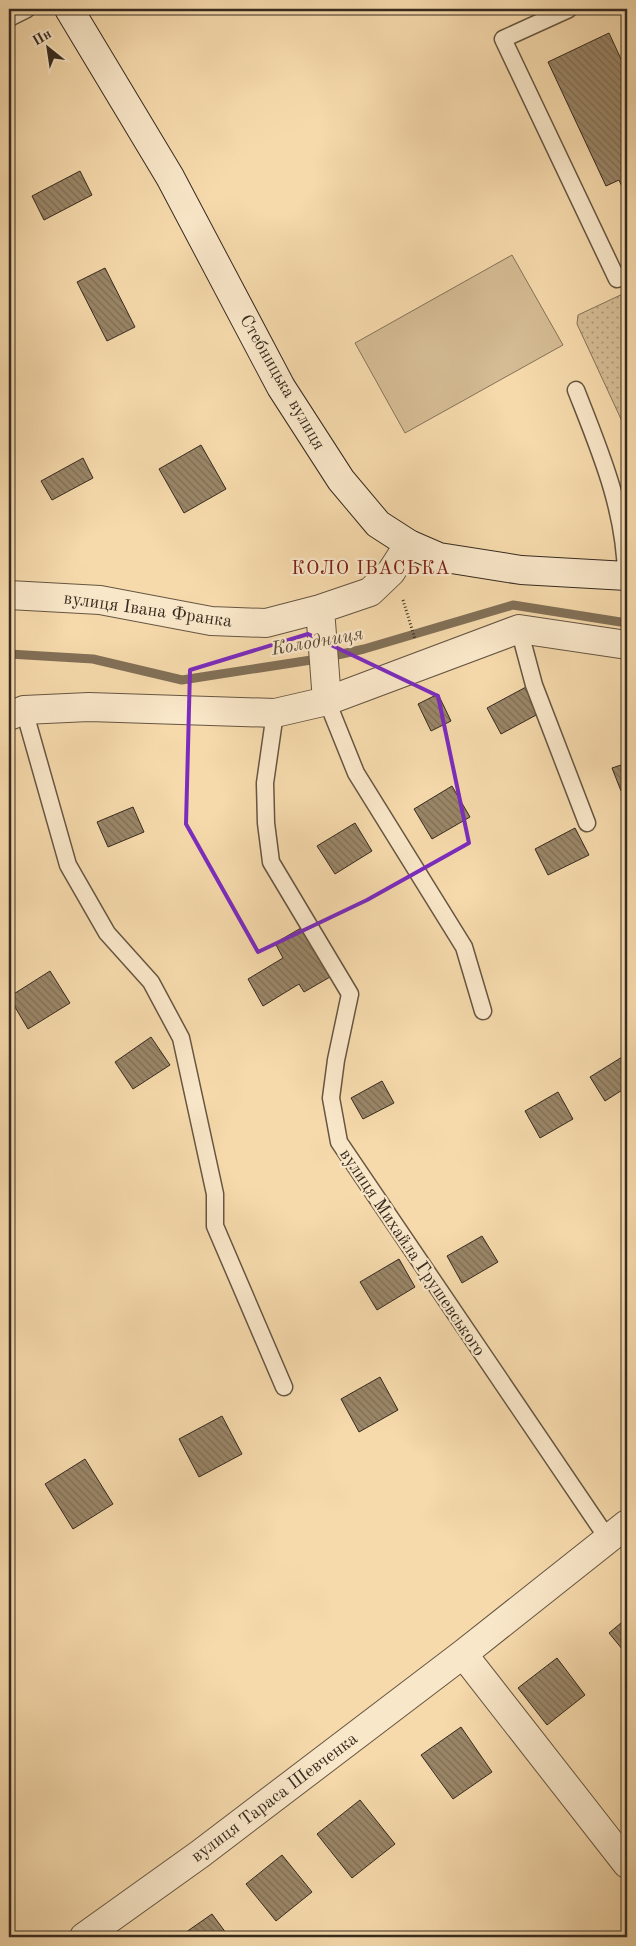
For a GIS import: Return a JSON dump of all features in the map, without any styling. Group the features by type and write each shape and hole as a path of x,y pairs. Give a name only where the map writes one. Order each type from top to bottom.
{"street":[{"name":"Стебницька вулиця","path":"69,9 170,176 281,387 341,480 378,524 408,544 439,556 482,565 521,570 627,576"},
{"name":"вулиця Івана Франка","path":"9,594 100,600 211,621 266,623 320,609 370,592 391,572 408,544"},
{"path":"320,609 327,701"},
{"path":"17,713 89,706 275,713 327,701 519,628 627,645"},
{"name":"вулиця Тараса Шевченка","path":"84,1937 200,1854 463,1654 618,1532"},
{"path":"463,1654 627,1864"}],"lane":[{"path":"9,18 27,9"},
{"path":"569,9 503,39 617,279 627,274"},
{"path":"576,390 608,469 618,508 626,554 627,576"},
{"path":"519,628 534,685 587,823"},
{"path":"327,701 356,773 464,947 483,1011"},
{"path":"17,713 68,865 107,933 151,982 181,1038 214,1194 215,1226 284,1388"},
{"name":"вулиця Михайла Грушевського","path":"275,713 265,783 266,823 271,862 350,994 336,1060 331,1098 339,1142 618,1532"}],"highlighted area":[{"path":"308,634 438,696 469,843 367,900 258,952 186,824 190,670"}],"shaded area":[{"path":"512,255 563,345 405,433 355,343"},
{"path":"627,292 627,432 577,324 578,315"}],"building":[{"path":"609,33 627,72 627,198 619,180 606,186 548,62"},
{"path":"80,171 92,195 44,220 32,196"},
{"path":"105,268 135,327 107,341 77,282"},
{"path":"201,445 226,489 184,513 159,469"},
{"path":"83,458 93,478 52,500 41,481"},
{"path":"526,687 540,713 501,734 487,708"},
{"path":"438,694 451,721 431,731 418,704"},
{"path":"627,763 627,789 621,791 612,768"},
{"path":"452,786 470,817 432,839 414,809"},
{"path":"133,807 144,832 108,847 97,822"},
{"path":"355,823 372,851 335,874 317,846"},
{"path":"575,828 589,855 548,875 535,849"},
{"path":"301,928 330,977 304,992 299,984 263,1006 248,979 283,958 275,943"},
{"path":"50,971 70,1003 28,1029 9,997"},
{"path":"151,1037 170,1065 133,1089 115,1062"},
{"path":"627,1054 627,1087 605,1101 590,1077"},
{"path":"382,1081 394,1103 363,1119 351,1098"},
{"path":"558,1092 573,1119 540,1138 525,1111"},
{"path":"482,1236 498,1262 462,1283 447,1256"},
{"path":"399,1259 415,1287 377,1310 360,1282"},
{"path":"380,1377 398,1410 359,1432 341,1399"},
{"path":"222,1416 242,1454 199,1477 179,1439"},
{"path":"85,1459 113,1504 73,1529 45,1484"},
{"path":"627,1618 627,1655 609,1633"},
{"path":"557,1658 585,1695 547,1725 518,1688"},
{"path":"461,1727 492,1772 453,1799 421,1755"},
{"path":"360,1800 395,1844 352,1878 317,1834"},
{"path":"282,1855 312,1892 276,1921 246,1884"},
{"path":"212,1914 229,1937 179,1937"}],"waterway":[{"name":"Колодниця","path":"9,654 93,659 182,680 324,658 364,649 513,605 627,623"}],"district":[{"name":"КОЛО ІВАСЬКА","path":"371,567"}]}
